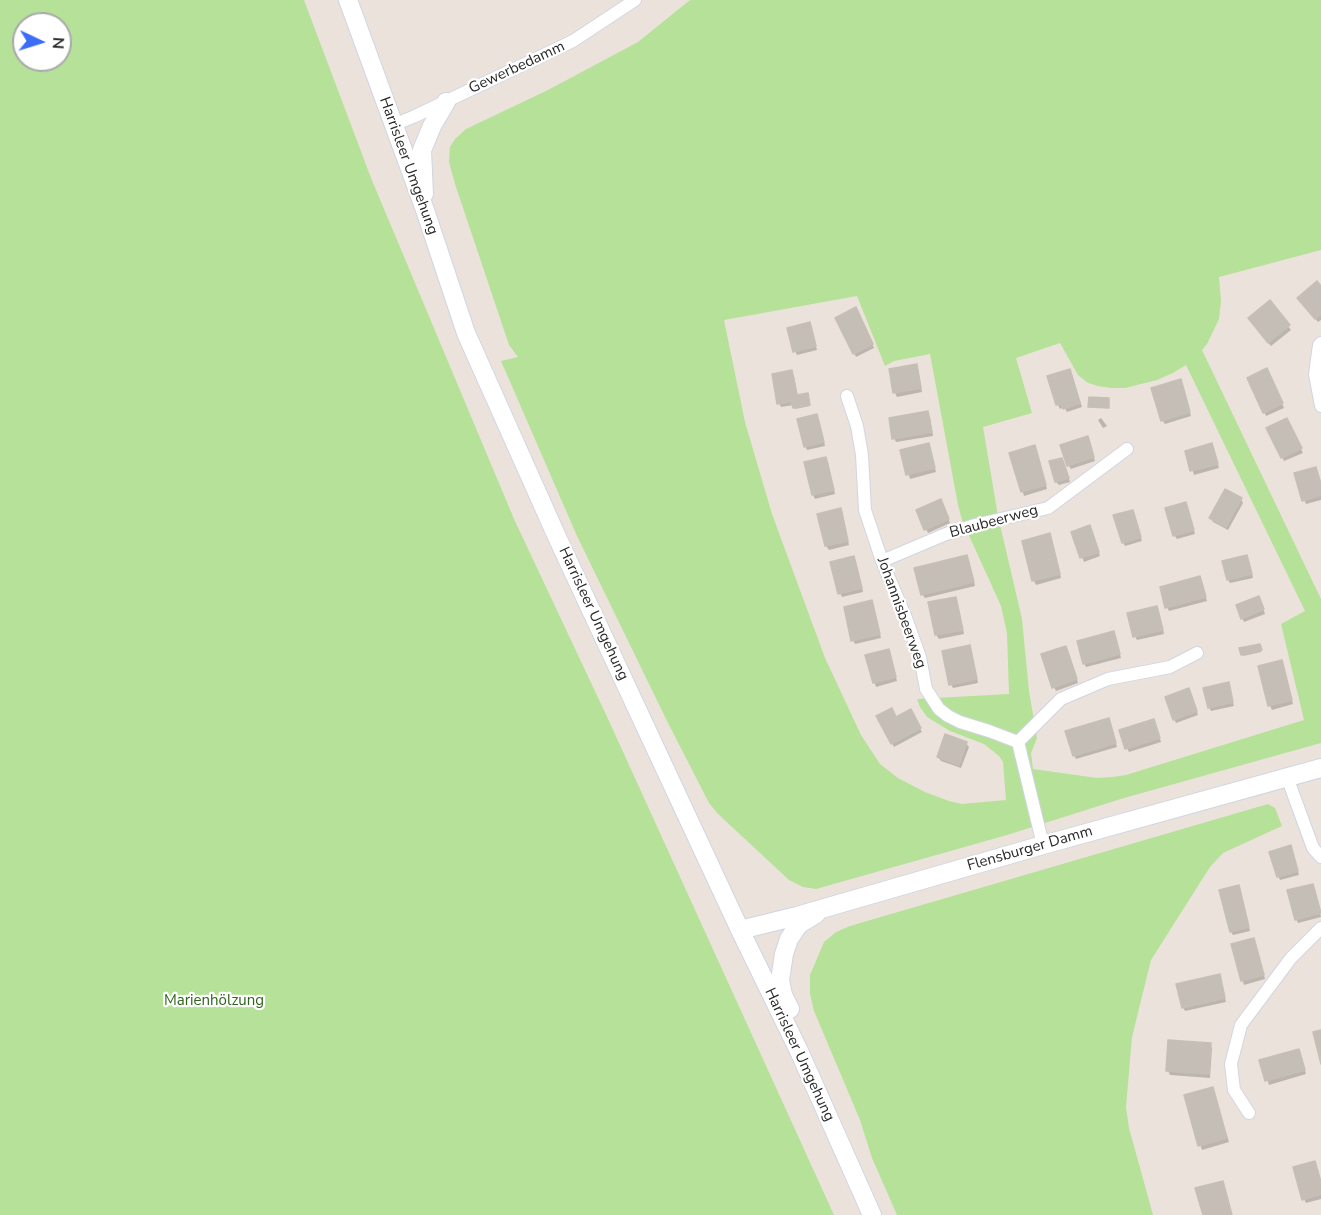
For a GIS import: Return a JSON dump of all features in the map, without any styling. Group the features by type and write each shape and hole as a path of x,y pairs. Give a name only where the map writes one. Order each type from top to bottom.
{"main road":[{"name":"Harrisleer Umgehung","path":"348,0 425,210 466,333 557,537 740,930 799,1051 872,1215"},
{"path":"425,210 422,150 446,102"},
{"name":"Flensburger Damm","path":"740,930 1321,768"},
{"path":"826,1114 819,1070 783,994 780,980 789,939 801,923 827,907"}],"street":[{"name":"Gewerbedamm","path":"393,125 573,41 635,0"},
{"path":"1321,343 1315,374 1321,406"},
{"name":"Johannisbeerweg","path":"847,396 857,426 862,455 866,510 882,561 916,647 926,689 939,709 960,722 1018,742"},
{"name":"Blaubeerweg","path":"882,561 946,534 1048,508 1127,448"},
{"path":"1043,845 1018,742 1062,699 1108,679 1170,667 1197,653"},
{"path":"1287,777 1313,848 1321,857"},
{"path":"1249,1113 1234,1090 1231,1064 1241,1025 1291,958 1321,928"}],"green space":[{"name":"Marienhölzung","path":"0,0 304,0 371,178 514,519 609,721 834,1215 0,1215"},
{"path":"690,0 1321,0 1321,250 1219,277 1221,301 1219,319 1202,350 1321,599 1321,743 1124,798 1007,835 816,889 803,887 789,880 717,813 709,803 668,723 577,536 501,361 518,357 509,345 449,162 450,147 466,129 548,90 638,42","holes":["857,296 885,366 894,361 930,354 962,520 1001,606 1007,633 1009,694 917,699 927,717 950,731 984,744 999,756 1003,762 1006,800 962,804 949,801 898,778 880,764 861,735 825,658 772,514 745,422 724,320","1060,343 1078,375 1088,383 1098,386 1125,388 1157,380 1186,365 1305,611 1281,624 1304,720 1126,775 1097,778 1033,769 1031,753 1037,738 1029,691 1022,619 998,516 983,427 1032,413 1016,358"]},
{"path":"1268,804 1275,808 1282,826 1223,853 1210,867 1151,960 1132,1037 1126,1107 1129,1128 1153,1215 897,1215 814,1011 810,994 810,975 824,942 836,932 850,926"}],"building":[{"path":"1317,281 1321,286 1321,314 1315,319 1297,298"},
{"path":"1270,300 1290,325 1268,343 1248,318"},
{"path":"856,307 873,344 853,354 835,318"},
{"path":"810,322 816,346 793,352 787,328"},
{"path":"917,364 921,388 893,393 889,369"},
{"path":"1267,368 1283,403 1263,413 1247,378"},
{"path":"1070,369 1080,403 1063,409 1061,404 1056,405 1047,376"},
{"path":"792,370 798,400 777,404 772,374"},
{"path":"1181,379 1190,412 1161,421 1151,388"},
{"path":"808,393 810,405 793,408 791,401 798,400 797,395"},
{"path":"1089,397 1109,398 1109,408 1088,407"},
{"path":"928,411 932,432 892,439 889,418"},
{"path":"817,414 824,442 804,447 797,419"},
{"path":"1287,418 1302,448 1281,458 1266,428"},
{"path":"1088,436 1094,457 1067,466 1060,445"},
{"path":"929,443 935,468 906,475 900,450"},
{"path":"1212,443 1218,464 1190,471 1185,451"},
{"path":"1035,445 1046,485 1021,492 1009,453"},
{"path":"826,457 834,490 812,495 804,462"},
{"path":"1062,458 1069,478 1055,482 1049,461"},
{"path":"1316,467 1321,484 1321,495 1302,501 1294,473"},
{"path":"1225,489 1242,498 1226,527 1209,518"},
{"path":"941,499 949,519 924,530 916,510"},
{"path":"1186,502 1194,530 1173,536 1165,508"},
{"path":"841,508 848,541 825,546 817,514"},
{"path":"1133,510 1141,537 1122,543 1113,515"},
{"path":"1090,525 1099,552 1080,558 1071,532"},
{"path":"1050,533 1060,574 1032,581 1022,541"},
{"path":"967,555 974,582 921,595 914,568"},
{"path":"1247,555 1252,574 1227,580 1222,561"},
{"path":"854,556 862,588 838,594 830,562"},
{"path":"1200,576 1206,597 1165,608 1160,587"},
{"path":"1259,596 1264,609 1241,619 1236,605"},
{"path":"956,597 963,630 935,635 928,602"},
{"path":"872,600 880,634 851,641 844,607"},
{"path":"1157,606 1163,630 1133,637 1127,613"},
{"path":"1114,631 1120,654 1083,664 1077,641"},
{"path":"1260,644 1262,650 1241,655 1239,648"},
{"path":"970,645 977,679 949,685 942,651"},
{"path":"1066,646 1077,679 1052,688 1041,654"},
{"path":"889,649 896,677 873,683 865,655"},
{"path":"1282,660 1292,700 1268,706 1258,666"},
{"path":"1229,682 1233,702 1208,708 1203,688"},
{"path":"1189,688 1197,711 1173,720 1165,697"},
{"path":"892,708 896,717 911,709 921,728 891,744 876,716"},
{"path":"1109,718 1116,743 1073,756 1065,731"},
{"path":"1154,719 1160,738 1125,749 1119,730"},
{"path":"945,734 967,742 959,765 937,757"},
{"path":"1291,845 1298,871 1277,877 1269,852"},
{"path":"1313,884 1321,913 1295,920 1287,890"},
{"path":"1239,885 1249,927 1230,932 1219,890"},
{"path":"1254,938 1264,975 1241,981 1231,944"},
{"path":"1220,974 1225,998 1182,1008 1176,984"},
{"path":"1321,1030 1321,1064 1313,1032"},
{"path":"1168,1040 1211,1043 1209,1074 1166,1071"},
{"path":"1299,1049 1305,1070 1265,1081 1259,1060"},
{"path":"1213,1087 1227,1138 1198,1146 1184,1095"},
{"path":"1315,1161 1321,1182 1321,1194 1302,1200 1293,1167"},
{"path":"1223,1181 1232,1215 1203,1215 1195,1188"}]}
